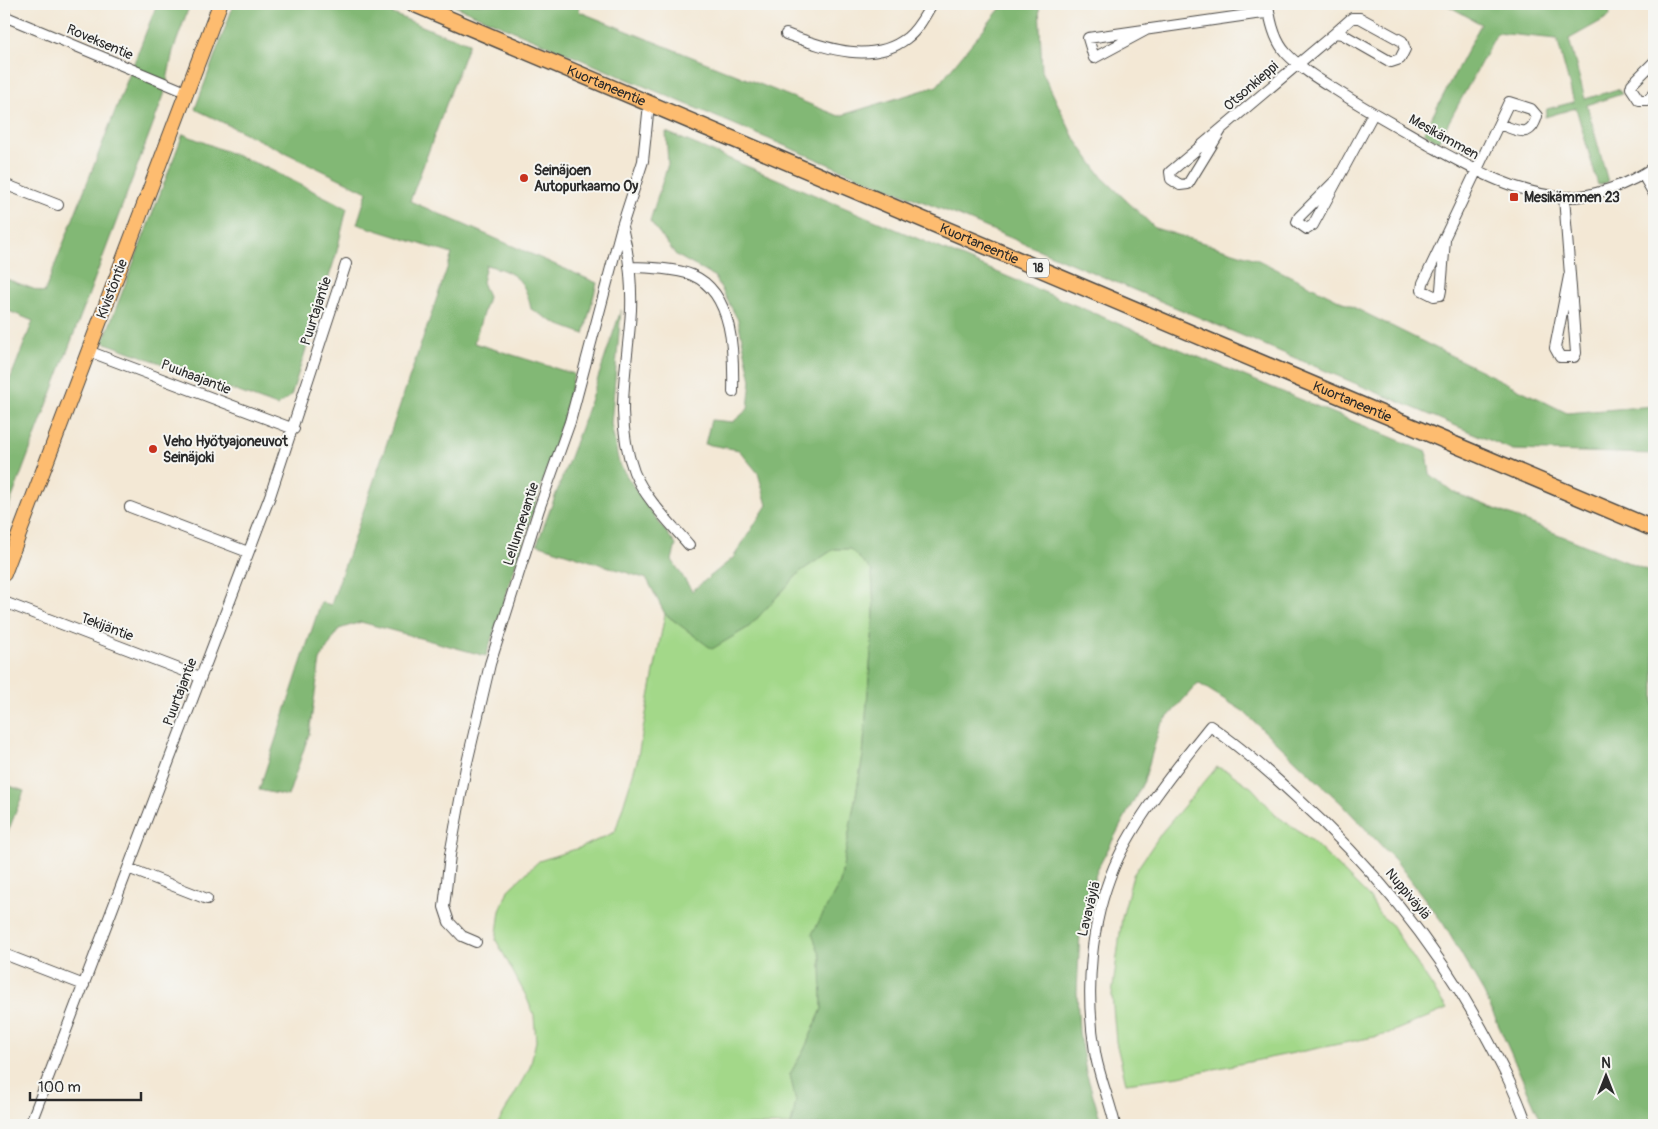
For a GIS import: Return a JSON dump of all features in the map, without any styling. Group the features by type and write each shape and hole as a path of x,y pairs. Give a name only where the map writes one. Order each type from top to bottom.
{"highway":[{"name":"Kuortaneentie","path":"414,4 1654,529"}],"main road":[{"name":"Kivistöntie","path":"4,574 219,4"}],"street":[{"path":"786,34 828,49 846,52 884,49 908,37 932,4"},
{"path":"1148,30 1094,58 1088,38 1148,30 1268,8"},
{"name":"Mesikämmen","path":"1268,8 1273,27 1285,52 1298,63 1373,114 1477,172 1532,192 1564,197 1590,194 1643,175 1654,167"},
{"name":"Roveksentie","path":"4,16 186,92"},
{"name":"Otsonkieppi","path":"1221,130 1188,184 1180,185 1171,179 1170,172 1352,18 1360,18 1402,41 1405,49 1400,59 1391,62 1342,34 1335,33"},
{"path":"1654,62 1632,84 1631,88 1639,100 1648,100 1654,93"},
{"name":"Lellunnevantie","path":"476,942 462,936 449,922 444,907 450,855 466,767 490,664 539,509 570,422 622,226 643,160 649,104"},
{"path":"1337,179 1299,217 1297,222 1300,225 1307,229 1313,225 1373,114"},
{"path":"1445,240 1442,290 1440,295 1434,296 1422,290 1423,283 1499,124"},
{"path":"1643,175 1654,194"},
{"path":"4,184 58,205"},
{"path":"1564,197 1576,353 1574,357 1570,358 1560,357 1554,348 1569,276"},
{"path":"622,226 631,267 631,310 622,412 624,440 635,474 661,513 689,546"},
{"name":"Puurtajantie","path":"30,1125 294,429 346,264"},
{"path":"631,267 691,274 705,283 719,300 728,322 734,361 733,392"},
{"name":"Puuhaajantie","path":"88,351 294,429"},
{"path":"130,507 248,552"},
{"name":"Tekijäntie","path":"4,602 200,677"},
{"name":"Lavaväylä","path":"1115,1125 1095,1053 1090,999 1092,955 1100,906 1115,865 1140,820 1210,726"},
{"name":"Nuppiväylä","path":"1210,726 1248,754 1305,805 1357,855 1396,898 1462,992 1497,1057 1527,1125"},
{"path":"128,868 207,899"},
{"path":"4,954 84,985"}],"green space":[{"path":"157,4 190,4 173,51 164,95 4,519 4,395 33,321 4,309 4,278 44,293"},
{"path":"234,4 369,4 439,33 469,43 410,201 597,283 584,334 557,324 531,309 526,290 517,278 486,265 482,282 488,297 474,343 574,374 563,419 486,656 361,622 339,629 320,660 309,734 288,796 259,790 321,602 331,605 452,254 357,224 367,192 195,109"},
{"path":"450,4 577,4 580,12 839,116 937,86 1004,4 1039,4 1042,71 1073,136 1102,177 1155,228 1256,259 1567,413 1654,406 1654,454 1513,450"},
{"path":"1445,4 1609,4 1610,16 1569,39 1585,99 1618,89 1622,94 1587,105 1608,182 1598,185 1576,108 1545,117 1547,109 1574,102 1557,39 1497,33 1438,142 1424,132 1481,24"},
{"path":"666,132 1427,452 1430,474 1453,492 1654,573 1654,1125 1543,1125 1484,993 1443,923 1396,861 1341,803 1243,711 1198,683 1160,726 1144,781 1097,870 1080,933 1077,992 1079,1032 1086,1072 1102,1125 791,1125 796,1102 790,1074 804,1050 822,1009 821,957 812,934 840,883 863,756 874,613 872,571 850,549 834,549 801,571 749,627 712,649 665,614 647,579 537,544 581,428 621,310 611,424 619,464 643,501 676,545 672,560 692,591 733,558 767,505 758,473 739,450 705,444 711,420 733,422 748,409 751,380 738,320 715,277 676,255 650,221 668,164"},
{"path":"183,134 265,167 347,208 336,255 291,396 277,406 103,342"},
{"path":"834,549 850,549 872,571 874,613 863,756 840,883 813,934 821,957 822,1009 804,1050 790,1074 796,1102 791,1125 497,1125 530,1067 536,1041 534,1016 526,996 496,940 500,911 508,890 539,861 582,847 615,832 637,761 665,614 712,648 749,627 801,571"},
{"path":"1217,767 1229,772 1252,788 1277,816 1312,841 1370,898 1379,914 1390,923 1447,1009 1384,1035 1179,1076 1126,1083 1116,1042 1112,995 1122,918 1133,875 1162,832"},
{"path":"4,784 24,791 4,842"}],"place":[{"name":"Seinäjoen Autopurkaamo Oy","path":"524,178"},
{"name":"Mesikämmen 23","path":"1514,197"},
{"name":"Veho Hyötyajoneuvot Seinäjoki","path":"153,449"}]}
